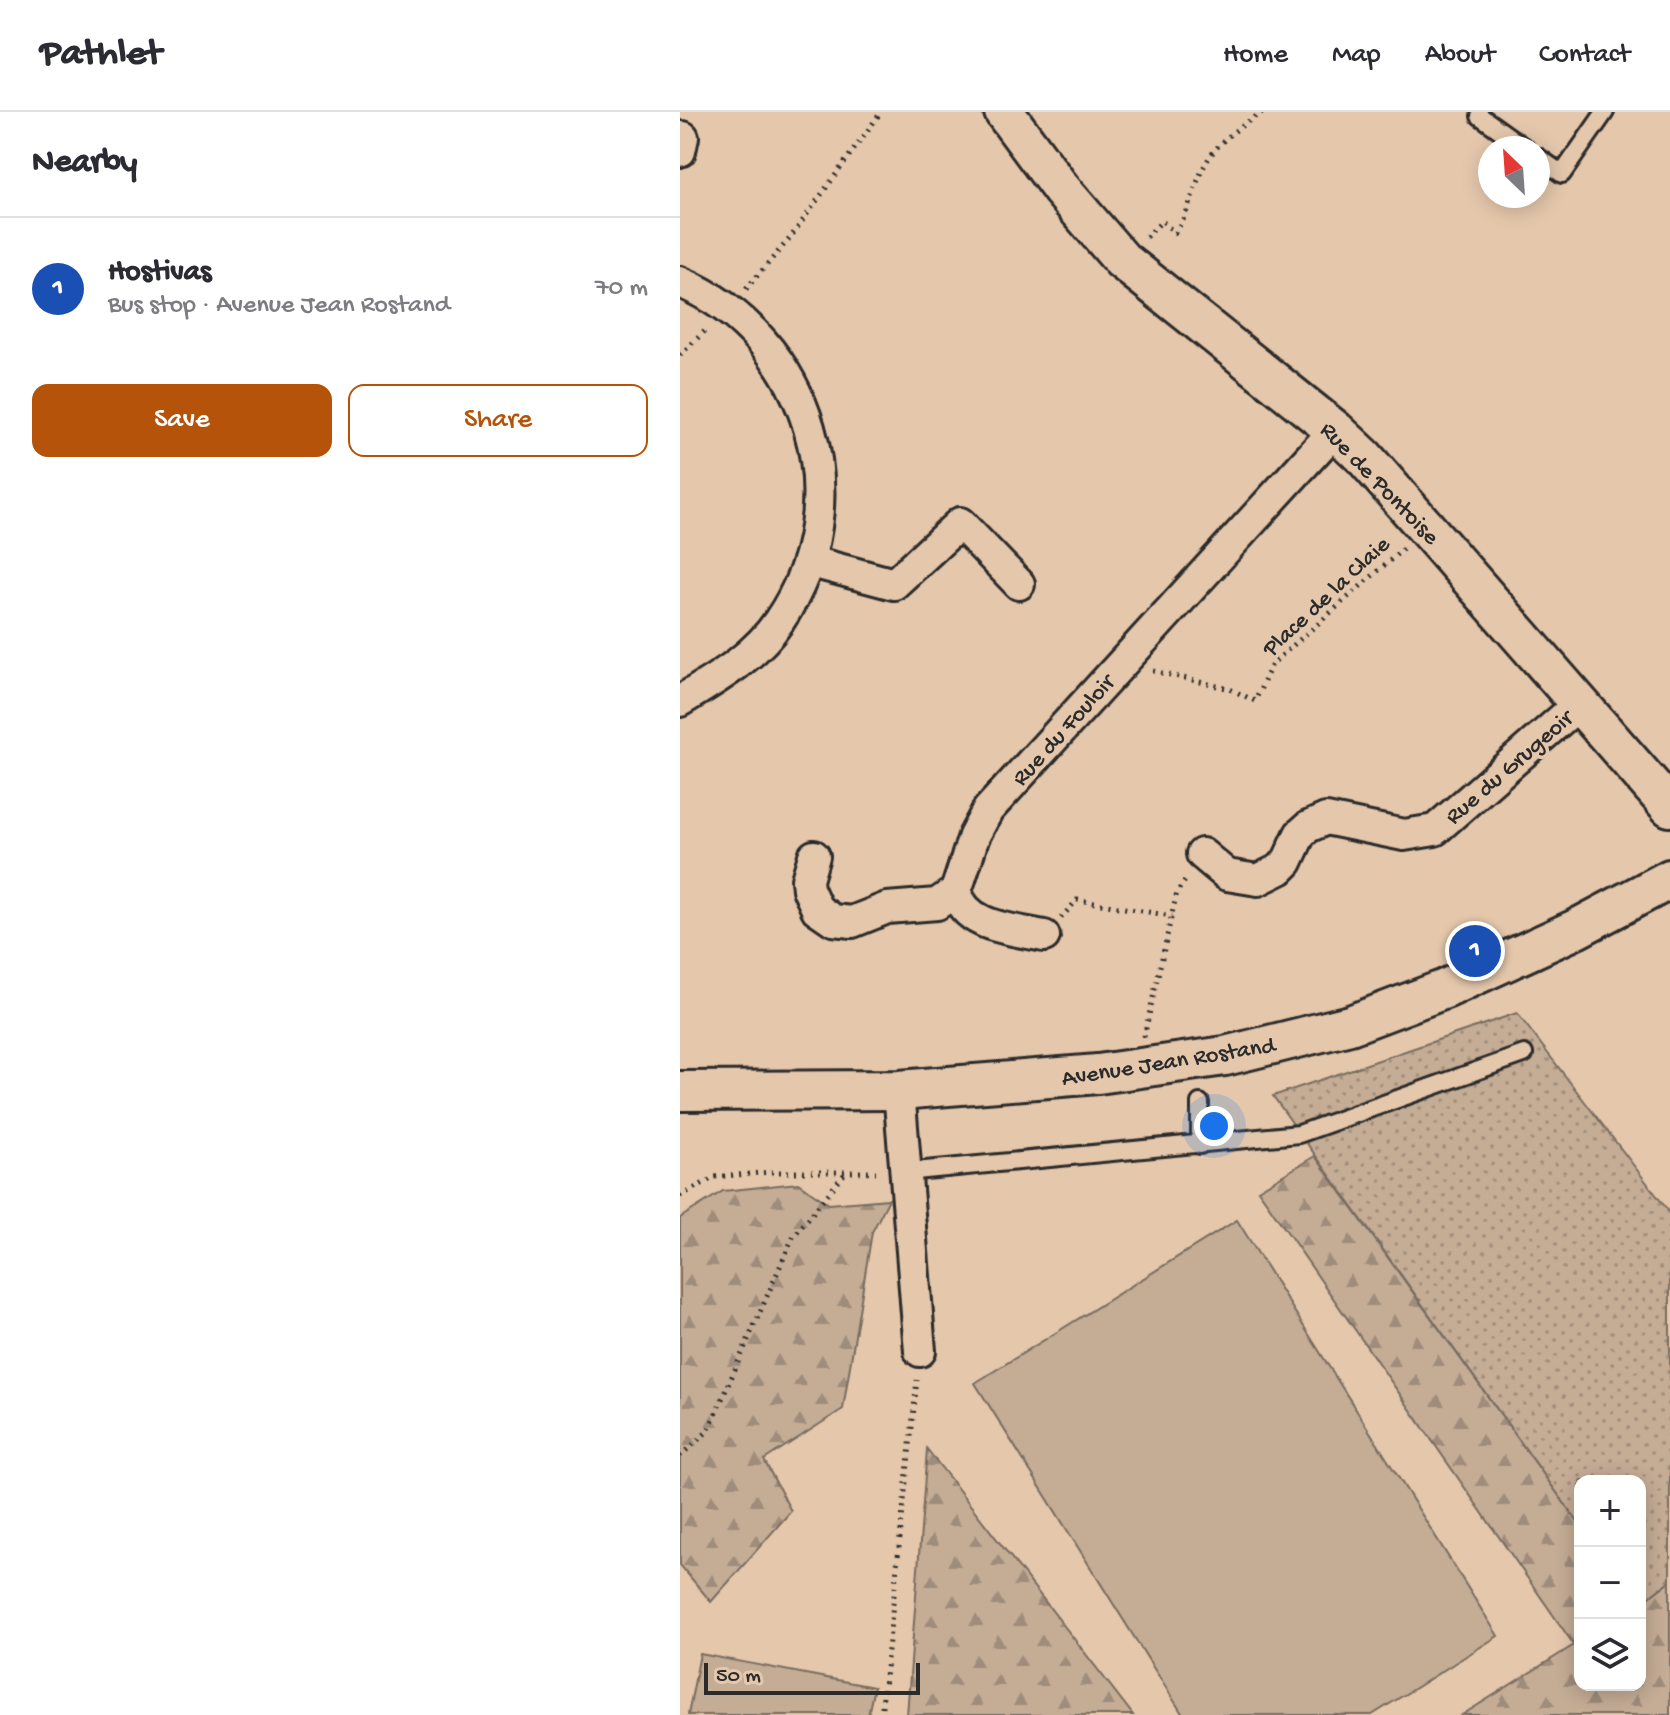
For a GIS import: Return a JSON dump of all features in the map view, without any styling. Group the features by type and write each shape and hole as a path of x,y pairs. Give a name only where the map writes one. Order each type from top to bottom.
{"street":[{"name":"Rue de Pontoise","path":"1004,112 1051,177 1122,260 1335,430 1372,464 1670,807"},
{"path":"680,282 729,308 761,338 796,395 812,437 819,476 818,514 808,561 789,606 764,639 732,667 680,701"},
{"name":"Rue du Fouloir","path":"956,891 974,836 988,810 1335,430"},
{"path":"808,561 894,584 960,523 1019,584"},
{"name":"Rue du Grugeoir","path":"1202,854 1227,875 1247,880 1270,875 1287,862 1300,834 1326,819 1404,835 1435,830 1580,703"},
{"path":"814,856 807,880 811,899 825,916 842,923 860,920 887,908 937,904 956,891 963,909 979,921 1044,936"},
{"name":"Avenue Jean Rostand","path":"680,1091 899,1090 1136,1069 1225,1056 1350,1025 1445,989 1576,929 1670,879"},
{"path":"899,1090 920,1351"}],"lane":[{"path":"1550,166 1562,174 1605,112"},
{"path":"1480,116 1508,136"},
{"path":"905,1172 1299,1134 1524,1054"},
{"path":"1200,1103 1200,1145"}],"path":[{"path":"729,308 790,238 881,112"},
{"path":"1122,260 1162,221 1175,233 1184,222 1207,161 1236,129 1263,112"},
{"name":"Place de la Claie","path":"1121,664 1230,689 1255,701 1272,664 1427,527"},
{"path":"1136,1069 1177,892 1202,854"},
{"path":"1044,936 1077,900 1172,916"},
{"path":"680,1196 715,1177 771,1172 905,1172"},
{"path":"680,1456 708,1431 793,1237 846,1172"},
{"path":"881,1715 920,1351"}],"green space":[{"path":"1517,1013 1670,1213 1670,1581 1646,1599 1646,1475 1574,1475 1574,1517 1273,1096"},
{"path":"1315,1156 1574,1517 1574,1645 1258,1190"},
{"path":"798,1183 829,1204 889,1199 872,1232 843,1409 764,1460 791,1511 711,1602 680,1565 680,1218 723,1191"},
{"path":"1237,1220 1498,1636 1372,1715 1183,1715 975,1383"},
{"path":"927,1449 1133,1715 907,1715"},
{"path":"1670,1581 1670,1715 1462,1715 1574,1645 1574,1691 1646,1691 1646,1599"},
{"path":"700,1654 874,1687 868,1715 688,1715"}],"place":[{"name":"Hostivas","path":"1475,951"}]}
